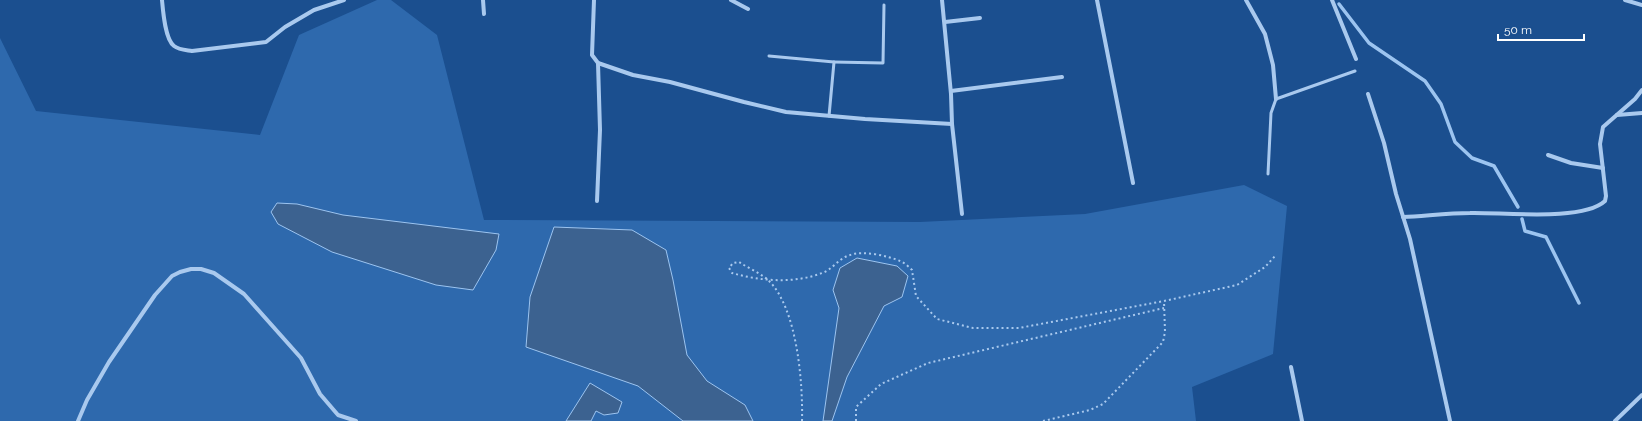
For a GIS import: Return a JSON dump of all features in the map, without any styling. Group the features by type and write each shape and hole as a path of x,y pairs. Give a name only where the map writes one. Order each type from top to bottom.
{"street":[{"path":"162,0 166,28 173,46 192,51 266,42 285,27 314,10 344,0"},
{"path":"483,0 484,14"},
{"path":"594,0 592,55 598,64 600,130 597,201"},
{"path":"731,0 748,9"},
{"path":"942,0 951,92 952,124 962,214"},
{"path":"1098,0 1134,183"},
{"path":"1246,0 1266,34 1273,65 1276,100"},
{"path":"1332,0 1356,59"},
{"path":"1625,0 1642,5"},
{"path":"945,22 980,18"},
{"path":"598,64 633,75 670,82 786,112 952,124"},
{"path":"951,92 1062,77"},
{"path":"1403,217 1470,213 1547,215 1584,210 1601,205 1605,201 1600,144 1603,127 1616,114 1635,99 1642,90"},
{"path":"1368,94 1384,143 1410,239 1450,421"},
{"path":"1616,114 1642,113"},
{"path":"1548,155 1571,163 1603,168"},
{"path":"78,421 109,362 155,295 172,276 180,272 202,269 214,273 244,294 301,358 320,394 338,414 356,421"},
{"path":"1291,366 1302,421"},
{"path":"1615,421 1642,395"}],"lane":[{"path":"769,56 834,62 883,63 884,5"},
{"path":"829,116 834,62"},
{"path":"1268,174 1271,113 1276,100 1355,71"}],"path":[{"path":"802,421 802,400 796,346 788,313 779,293 767,279 739,262 732,263 729,268 732,274 747,278 767,279 793,280 823,273 850,255 868,253 901,261 912,270 916,296 937,319 973,328 1019,328 1164,301 1237,285 1265,267 1276,255"},
{"path":"1043,421 1090,410 1103,404 1162,342 1165,332 1164,301"},
{"path":"856,421 856,407 881,384 928,363 1164,308"}],"shaded area":[{"path":"377,0 391,0 437,35 484,220 920,222 1085,214 1244,185 1287,206 1273,354 1192,387 1196,421 0,421 0,38 36,111 260,135 299,35"},
{"path":"277,203 297,204 343,215 499,234 496,250 473,290 436,285 332,252 278,224 271,212"},
{"path":"554,227 632,230 666,250 687,355 707,381 745,405 753,421 683,421 638,386 526,347 530,297"},
{"path":"857,258 897,266 908,276 902,297 884,306 847,377 832,421 823,421 839,308 833,290 840,268"},
{"path":"590,383 622,402 618,413 604,415 596,411 591,421 566,421"}],"waterway":[{"path":"1339,4 1369,43 1425,81 1441,104 1455,142 1472,158 1494,166 1518,207"},
{"path":"1522,219 1525,231 1546,237 1579,303"}]}
